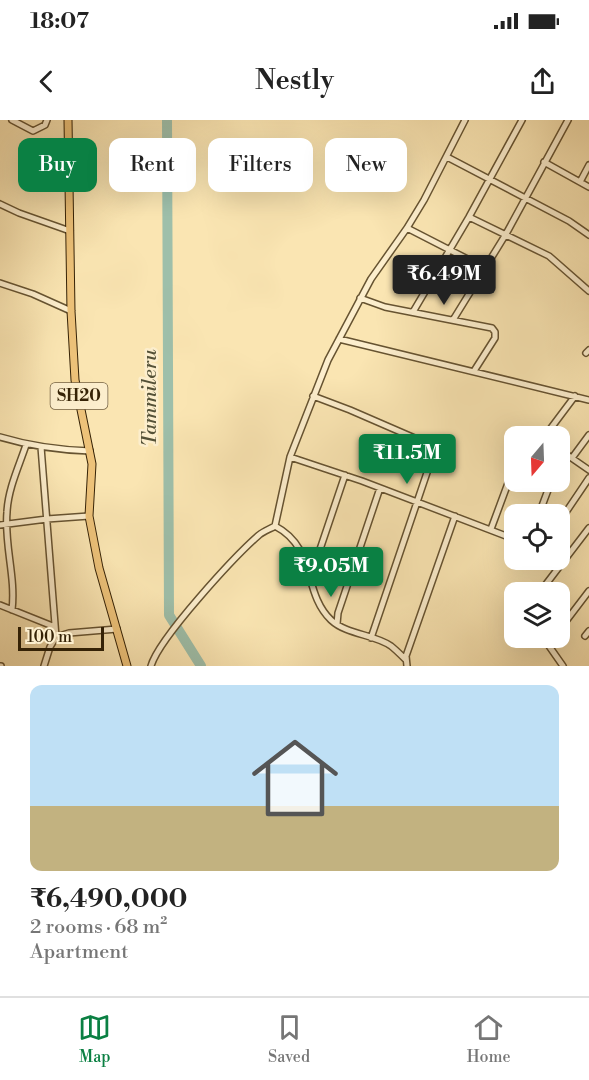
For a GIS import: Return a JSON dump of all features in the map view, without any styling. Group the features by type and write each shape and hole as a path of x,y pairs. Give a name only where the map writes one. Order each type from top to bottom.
{"main road":[{"name":"SH20","path":"68,120 71,311 75,380 90,451 92,481 89,516 92,541 127,666"}],"street":[{"path":"12,120 33,131 45,125 47,120"},
{"path":"151,666 159,648 251,542 275,526 290,456 313,396 339,339 371,279 407,228 465,120"},
{"path":"413,312 522,120"},
{"path":"453,320 506,234 568,120"},
{"path":"447,157 569,221 589,235"},
{"path":"544,162 589,187"},
{"path":"580,182 589,165"},
{"path":"0,204 70,231"},
{"path":"469,217 549,256 589,291"},
{"path":"407,228 485,268"},
{"path":"0,283 33,294 71,311"},
{"path":"360,298 385,307 492,328 495,338 474,371"},
{"path":"339,339 589,400"},
{"path":"313,396 433,446 435,449 371,638"},
{"path":"552,426 575,396"},
{"path":"589,435 572,458 589,470"},
{"path":"0,437 26,445 90,451"},
{"path":"12,610 14,594 3,525 11,489 26,445"},
{"path":"41,447 56,627 56,637 44,666"},
{"path":"290,456 504,535"},
{"path":"310,577 345,475"},
{"path":"570,506 589,478"},
{"path":"337,624 338,613 380,488"},
{"path":"491,529 505,492"},
{"path":"3,525 89,516"},
{"path":"405,659 455,516"},
{"path":"275,526 295,541 304,554 323,610 337,624 392,647 405,659 407,666"},
{"path":"548,582 589,528"},
{"path":"570,616 589,591"},
{"path":"0,605 56,627"},
{"path":"56,637 69,633 117,629"},
{"path":"550,648 563,666"}],"waterway":[{"name":"Tammileru","path":"167,120 169,615 201,666"}]}
